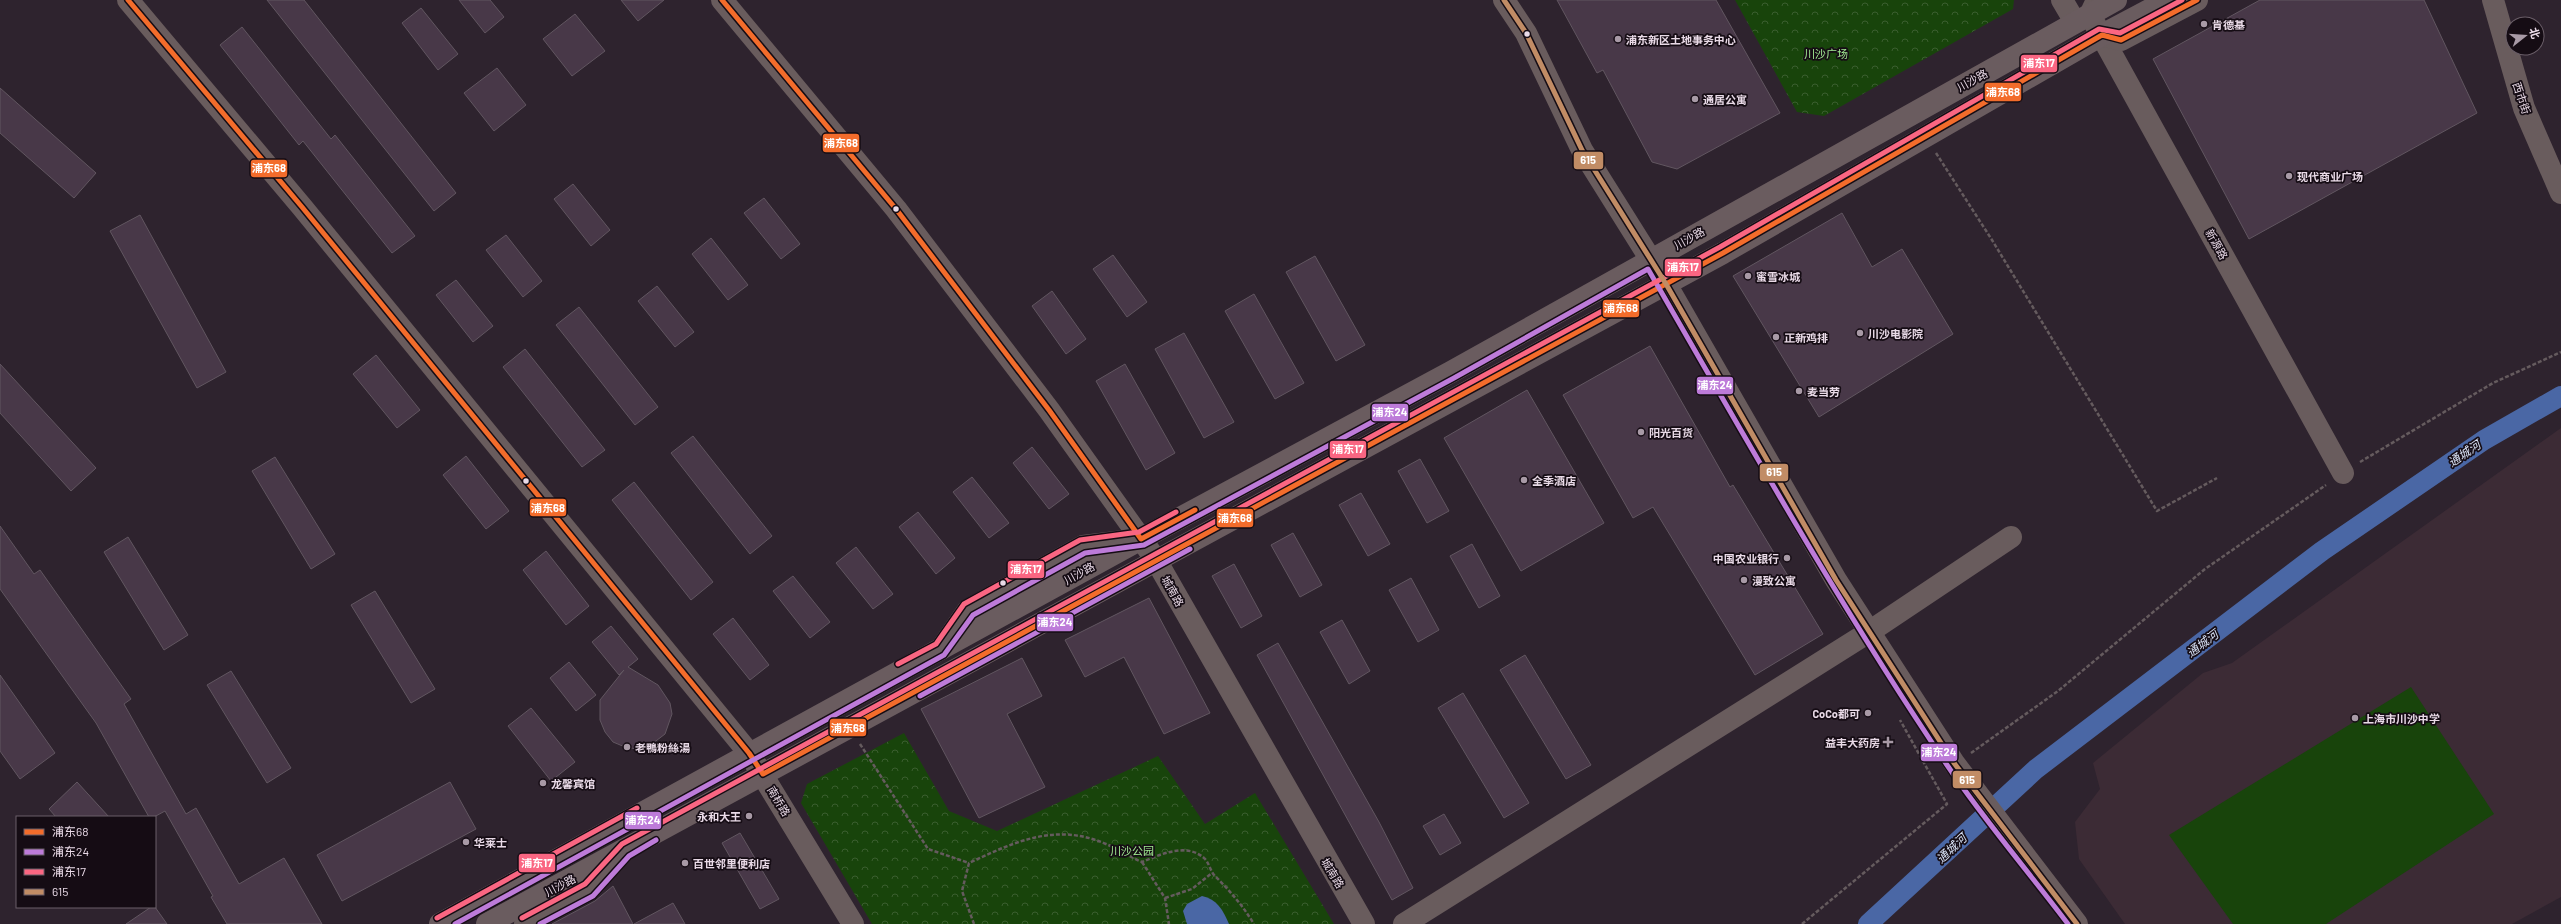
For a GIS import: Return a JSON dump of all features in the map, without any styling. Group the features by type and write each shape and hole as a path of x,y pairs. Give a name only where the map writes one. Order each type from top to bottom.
{"main road":[{"name":"川沙路","path":"440,924 749,753 1451,372 2087,12 2116,0"},
{"name":"川沙路","path":"487,924 1666,284 2102,35 2168,0"}],"street":[{"name":"南桥路","path":"128,0 302,207 749,753 853,924"},
{"name":"城南路","path":"722,0 896,208 1049,410 1156,560 1364,924"},
{"path":"1504,0 1526,33 1582,150 1666,284 1836,580 1958,768 2077,924"},
{"name":"新源路","path":"2062,0 2087,12 2102,35 2343,473"},
{"path":"2102,35 2121,40 2197,0"},
{"name":"西市街","path":"2492,0 2524,108 2561,193"},
{"path":"1404,924 1869,632 2011,537"},
{"path":"525,924 589,890 625,850"}],"path":[{"path":"1925,136 1992,240 2157,511 2217,478"},
{"path":"1958,768 2058,690 2205,569 2343,473 2377,450 2493,383 2561,352"},
{"path":"1802,924 1947,804 1898,717"},
{"path":"849,727 928,849 969,863 1011,844 1049,833 1077,836 1106,844 1142,862 1165,898 1169,924"},
{"path":"1142,862 1173,851 1188,851 1204,858 1212,873 1241,903 1254,924"},
{"path":"969,863 962,891 974,924"},
{"path":"1165,898 1192,889 1212,873"}],"shaded area":[{"name":"上海市川沙中学","path":"2561,428 2561,897 2512,924 2125,924 2079,859 2075,822 2100,789 2093,763 2203,673 2232,663"}],"green space":[{"name":"川沙广场","path":"1735,0 2014,0 2013,9 1824,116 1797,112"},
{"path":"2411,687 2494,814 2326,924 2233,924 2169,835"},
{"name":"川沙公园","path":"904,733 949,811 997,831 1158,756 1205,824 1255,793 1334,924 872,924 801,803 807,784"}],"water":[{"path":"1202,896 1216,902 1229,924 1187,924 1183,911 1187,904"}],"building":[{"path":"267,0 304,0 456,193 434,211"},
{"path":"459,0 490,0 504,17 485,33"},
{"path":"621,0 664,0 638,21"},
{"name":"通居公寓","path":"1557,0 1716,0 1780,113 1677,169 1652,162 1603,70 1597,73"},
{"name":"现代商业广场","path":"2260,0 2424,0 2477,113 2249,239 2153,59"},
{"path":"421,8 458,54 438,70 402,23"},
{"path":"575,14 605,51 572,76 543,39"},
{"path":"242,27 331,139 335,135 415,236 392,253 303,141 299,145 220,45"},
{"path":"497,68 526,105 494,131 464,93"},
{"path":"0,88 96,173 74,198 0,133"},
{"path":"573,184 610,230 591,246 554,199"},
{"path":"764,198 800,244 781,259 744,213"},
{"name":"川沙电影院","path":"1842,213 1872,267 1902,249 1953,334 1819,417 1733,276"},
{"path":"140,215 226,372 197,388 110,231"},
{"path":"506,235 542,281 523,297 486,250"},
{"path":"711,238 748,285 728,300 692,254"},
{"path":"1113,255 1147,302 1127,317 1093,269"},
{"path":"1315,256 1365,345 1336,361 1286,272"},
{"path":"456,280 493,326 473,342 436,295"},
{"path":"657,286 694,332 675,347 638,301"},
{"path":"1052,291 1086,339 1066,354 1032,306"},
{"path":"1254,294 1304,383 1275,399 1225,311"},
{"path":"579,307 658,407 635,425 556,325"},
{"path":"1184,333 1234,422 1204,438 1155,349"},
{"path":"1650,346 1730,487 1733,485 1823,634 1755,675 1653,507 1633,518 1563,395"},
{"path":"525,349 605,450 582,467 503,367"},
{"path":"376,355 420,410 397,428 353,374"},
{"path":"0,364 96,468 71,491 0,413"},
{"path":"1125,364 1175,453 1146,470 1096,381"},
{"name":"全季酒店","path":"1527,390 1604,523 1521,571 1444,438"},
{"path":"693,436 772,536 750,554 671,453"},
{"path":"1032,447 1069,494 1049,509 1013,463"},
{"path":"466,456 509,511 486,529 443,475"},
{"path":"275,457 335,554 311,569 252,471"},
{"path":"1420,459 1449,511 1427,523 1398,471"},
{"path":"972,477 1009,523 989,538 953,492"},
{"path":"634,482 713,582 691,600 612,500"},
{"path":"1361,493 1390,544 1368,556 1339,505"},
{"path":"918,512 955,558 936,574 899,527"},
{"path":"0,526 34,574 40,570 131,699 124,704 186,814 196,808 239,884 284,858 322,924 227,924 165,811 156,816 148,816 96,723 0,589"},
{"path":"1293,533 1322,585 1300,597 1271,545"},
{"path":"128,537 188,635 164,650 104,552"},
{"path":"1472,544 1500,596 1479,608 1450,556"},
{"path":"856,547 893,594 873,609 836,563"},
{"path":"546,551 589,606 566,625 523,570"},
{"path":"1234,564 1262,616 1241,628 1212,576"},
{"path":"793,576 830,622 810,638 773,591"},
{"path":"1411,578 1439,630 1418,642 1389,590"},
{"path":"375,591 435,689 411,703 351,605"},
{"path":"1149,598 1210,713 1164,734 1124,657 1085,677 1065,640"},
{"path":"733,618 769,665 750,680 713,634"},
{"path":"1342,620 1370,671 1349,684 1320,632"},
{"path":"611,626 638,659 628,667 658,685 670,703 672,714 665,734 648,747 637,749 625,747 613,742 605,732 600,720 600,700 624,670 619,675 592,642"},
{"path":"1278,643 1379,822 1413,888 1392,900 1257,655"},
{"path":"1525,655 1591,765 1566,779 1500,670"},
{"path":"1022,658 1042,696 1007,714 1045,787 979,818 921,709"},
{"path":"569,662 596,695 576,711 550,678"},
{"path":"231,671 291,768 267,783 207,685"},
{"path":"0,675 55,753 20,779 0,751"},
{"path":"1463,693 1529,803 1504,818 1438,708"},
{"path":"531,708 575,762 551,781 508,726"},
{"path":"77,782 108,816 55,816 49,809"},
{"path":"450,782 476,829 342,901 317,855"},
{"path":"1444,814 1461,843 1440,855 1423,826"},
{"path":"740,833 779,899 760,909 722,843"},
{"path":"613,886 633,924 552,924 595,901"},
{"path":"673,903 685,924 634,924"},
{"path":"150,908 156,908 167,924 126,924"}],"waterway":[{"name":"通城河","path":"1868,924 2036,769 2322,551 2484,440 2561,396"}],"transit line":[{"name":"浦东68","path":"128,0 302,207 749,753 763,774 1723,253 2102,35 2121,40 2197,0"},
{"name":"浦东68","path":"722,0 896,209 1049,410 1141,539 1195,510"},
{"name":"615","path":"1504,0 1526,33 1582,150 1666,284 1836,580 1954,763 2077,924"},
{"name":"浦东17","path":"522,918 585,884 622,844 1720,247 2099,29 2120,33 2182,0"},
{"name":"浦东24","path":"455,924 944,655 973,615 1085,553 1144,545 1454,378 1648,269 1793,520 1868,644 1907,705 1976,806 2068,924"},
{"name":"浦东17","path":"898,664 936,644 964,604 1080,540 1139,532 1176,512"},
{"name":"浦东24","path":"920,696 1190,549"},
{"name":"浦东17","path":"437,918 637,808"},
{"name":"浦东24","path":"540,924 593,896 629,856 656,840"}],"place":[{"name":"肯德基","path":"2204,24"},
{"name":"浦东新区土地事务中心","path":"1618,39"},
{"name":"通居公寓","path":"1695,99"},
{"name":"现代商业广场","path":"2289,176"},
{"name":"蜜雪冰城","path":"1748,276"},
{"name":"川沙电影院","path":"1860,333"},
{"name":"正新鸡排","path":"1776,337"},
{"name":"麦当劳","path":"1799,391"},
{"name":"阳光百货","path":"1641,432"},
{"name":"全季酒店","path":"1524,480"},
{"name":"中国农业银行","path":"1787,558"},
{"name":"漫致公寓","path":"1744,580"},
{"name":"CoCo都可","path":"1868,713"},
{"name":"上海市川沙中学","path":"2355,718"},
{"name":"益丰大药房","path":"1888,742"},
{"name":"老鴨粉絲湯","path":"627,747"},
{"name":"龙馨宾馆","path":"543,783"},
{"name":"永和大王","path":"749,816"},
{"name":"华莱士","path":"466,842"},
{"name":"百世邻里便利店","path":"685,863"}]}
